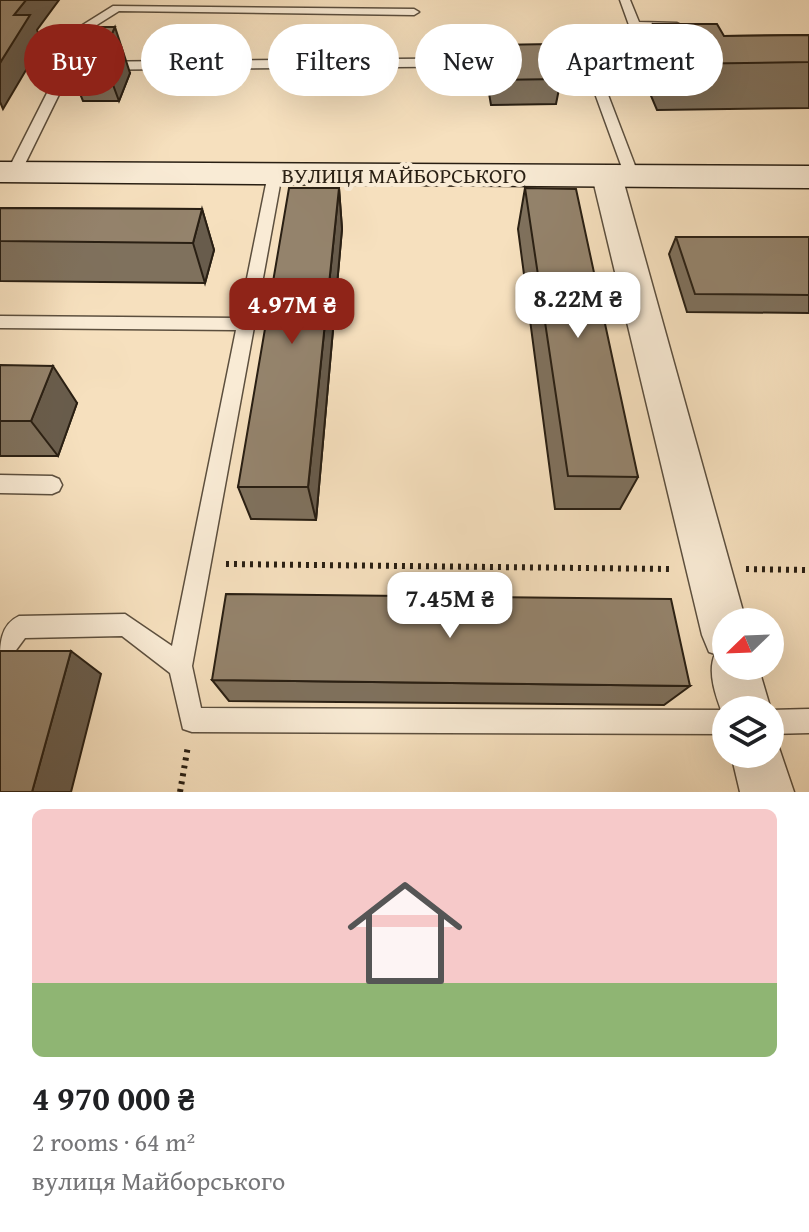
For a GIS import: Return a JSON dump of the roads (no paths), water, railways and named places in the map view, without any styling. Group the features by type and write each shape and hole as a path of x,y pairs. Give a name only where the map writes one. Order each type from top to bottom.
{"street":[{"name":"ВУЛИЦЯ МАЙБОРСЬКОГО","path":"7,172 809,177"},
{"path":"619,176 719,608"},
{"path":"761,768 767,792"}],"lane":[{"path":"625,0 635,24"},
{"path":"90,24 117,8 414,12"},
{"path":"125,66 538,62"},
{"path":"7,172 50,96"},
{"path":"599,96 619,176"},
{"path":"275,174 180,666 192,720 712,722"},
{"path":"0,322 247,324"},
{"path":"0,484 52,485"},
{"path":"0,653 19,627 125,625 180,666"},
{"path":"784,722 809,721"}]}
